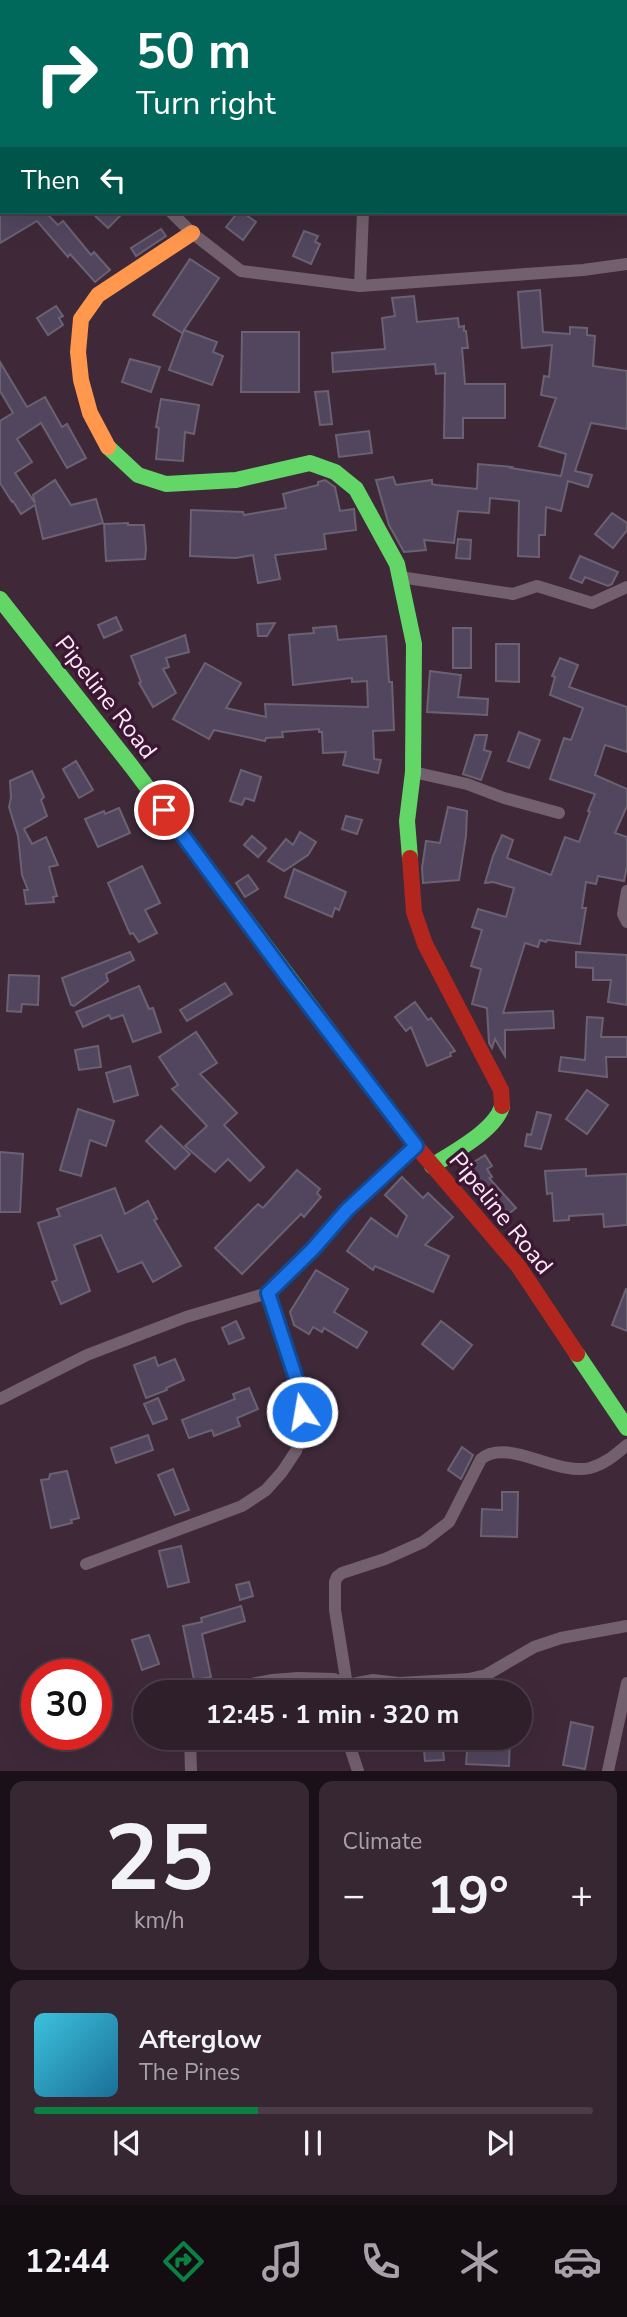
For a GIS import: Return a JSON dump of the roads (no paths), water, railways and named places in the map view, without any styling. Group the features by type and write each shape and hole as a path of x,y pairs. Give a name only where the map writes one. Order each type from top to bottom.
{"street":[{"path":"173,214 192,233 241,271 360,286 573,271 627,264"},
{"path":"360,286 363,214"},
{"path":"192,233 98,295 81,319 78,352 81,380 90,413 109,448 138,475 166,484 236,480 310,463 335,472 356,489 397,564 414,644 413,772 407,821 414,912 425,944 501,1090 502,1105 498,1116 485,1128 432,1166"},
{"path":"400,577 513,594 537,586 592,603 627,587"},
{"name":"Pipeline Road","path":"0,599 132,767 416,1146 519,1267 627,1428"},
{"path":"413,772 467,784 504,798 559,813"},
{"path":"627,891 623,914 627,922"},
{"path":"0,1399 87,1355 186,1317 268,1293 313,1249 347,1210 416,1146"},
{"path":"86,1564 242,1506 266,1490 282,1472 296,1451 303,1426 302,1397 268,1293"},
{"path":"345,1680 335,1610 337,1577 423,1542 449,1522 481,1459 487,1453 507,1451 563,1468 589,1468 609,1461 627,1446"},
{"path":"451,1680 486,1675 534,1647 561,1638 627,1626"},
{"path":"273,1680 335,1680"},
{"path":"608,1771 627,1683"},
{"path":"190,1750 191,1771"},
{"path":"350,1750 358,1771"}]}
